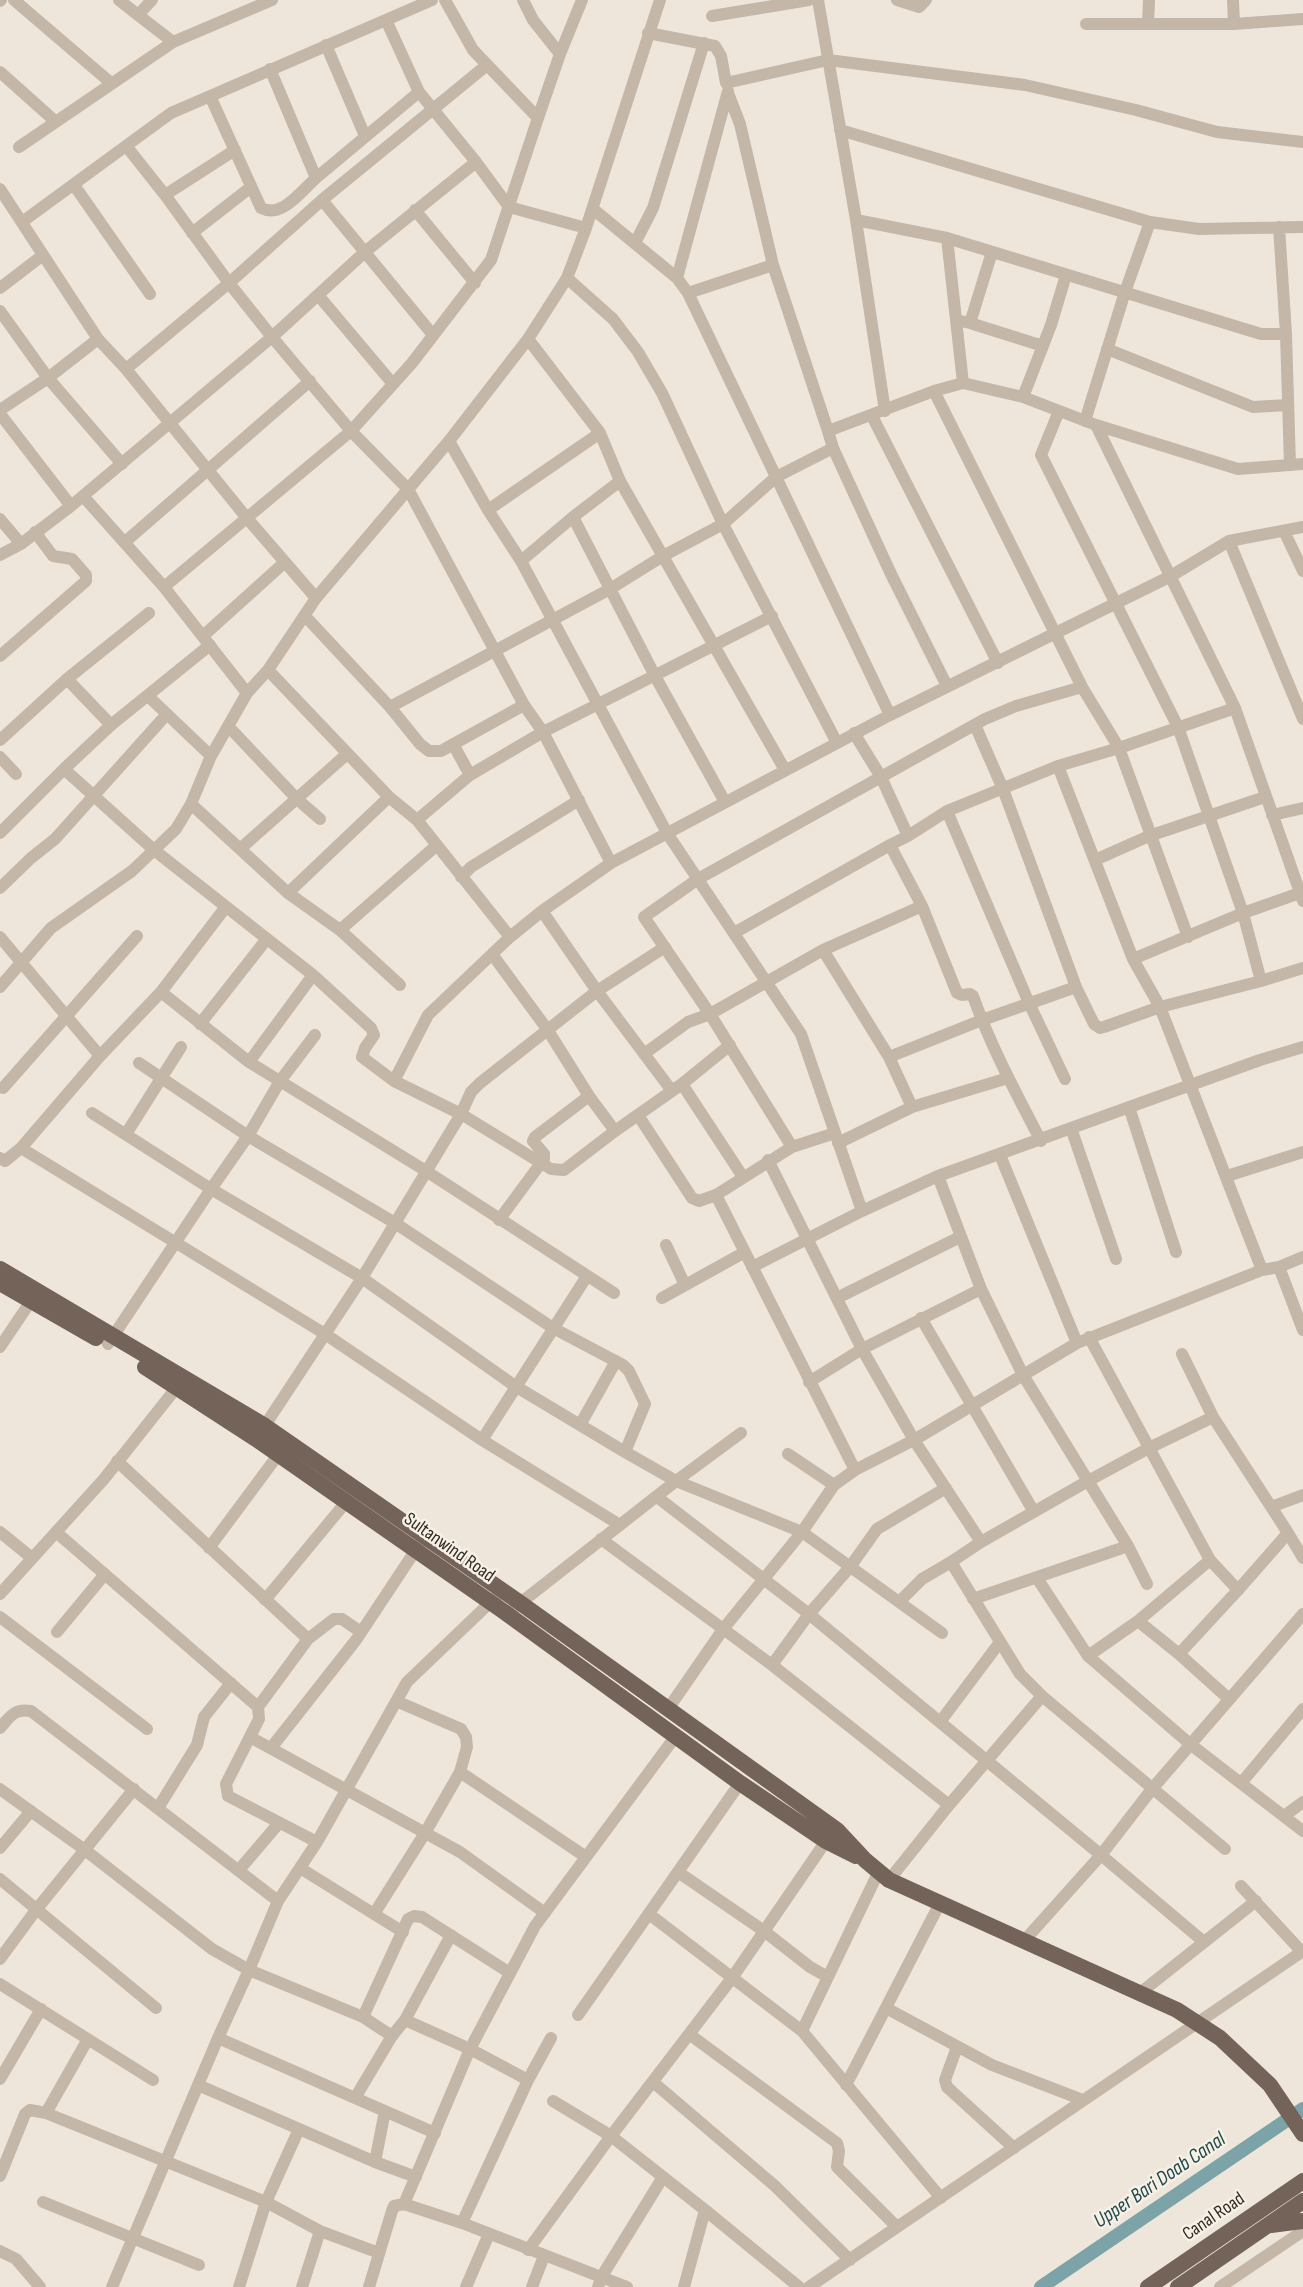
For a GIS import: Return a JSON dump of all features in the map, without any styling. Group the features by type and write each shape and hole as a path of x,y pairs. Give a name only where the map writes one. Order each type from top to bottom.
{"main road":[{"path":"0,1269 261,1433 420,1544"},
{"name":"Sultanwind Road","path":"0,1283 110,1340 177,1387 261,1433 278,1455 346,1502 420,1544 513,1608 675,1737 826,1841 864,1860"},
{"path":"513,1608 668,1709 837,1830 864,1860 884,1876 1177,2010 1196,2022 1220,2038 1270,2085 1303,2133"},
{"name":"Canal Road","path":"1148,2287 1303,2181"},
{"name":"Canal Road","path":"1178,2287 1303,2201"},
{"path":"1268,2225 1303,2221"}],"street":[{"path":"14,0 111,83"},
{"path":"119,0 173,42"},
{"path":"138,16 152,0"},
{"path":"22,222 171,113 432,0"},
{"path":"444,0 466,41 538,118"},
{"path":"523,0 533,20 560,54"},
{"path":"164,587 351,431 412,363 475,283 491,260 560,54 582,0"},
{"path":"0,987 51,928 108,889 176,829 191,804 211,756 247,693 268,670 316,598 449,441 528,339 567,278 593,209 660,0"},
{"path":"712,16 809,0"},
{"path":"818,0 856,220 885,411"},
{"path":"897,0 919,7 926,0"},
{"path":"1148,24 1149,0"},
{"path":"1233,0 1234,24"},
{"path":"19,147 173,42 269,1"},
{"path":"1086,24 1234,24 1303,19"},
{"path":"386,20 419,92 509,207 586,228"},
{"path":"648,33 704,43 718,49 727,88 740,124 773,265 833,448 891,574 947,686"},
{"path":"635,243 653,208 704,43"},
{"path":"326,45 365,136"},
{"path":"727,88 828,60 1025,85 1136,110 1217,132 1303,142"},
{"path":"126,369 229,283 322,200 487,65"},
{"path":"270,69 316,177"},
{"path":"0,72 56,121"},
{"path":"677,278 727,88"},
{"path":"211,96 261,208 273,212 281,209 419,92"},
{"path":"840,130 1150,222 1199,229 1303,227"},
{"path":"127,147 272,337 351,431 408,488 524,705 544,732 611,863"},
{"path":"165,195 235,150"},
{"path":"0,555 21,544 122,464 272,337 366,251 475,162"},
{"path":"74,185 150,294"},
{"path":"191,233 251,187"},
{"path":"0,189 5,205 22,222 98,339 126,369 246,517 316,598"},
{"path":"322,200 433,335"},
{"path":"593,209 677,278 688,293 890,715"},
{"path":"415,210 475,283"},
{"path":"856,220 947,238 1261,334 1286,334"},
{"path":"1133,960 1243,913 1302,895 1235,708 1171,576 1091,423 1107,349 1150,222"},
{"path":"828,431 962,383 1023,397 1091,423 1238,469 1297,465 1288,405 1279,227"},
{"path":"947,238 962,383"},
{"path":"970,323 992,252"},
{"path":"0,288 43,255"},
{"path":"688,293 773,265"},
{"path":"1023,397 1066,275"},
{"path":"567,278 613,319 638,352 662,393 723,524 837,743"},
{"path":"318,295 393,384"},
{"path":"0,311 48,378 122,464"},
{"path":"956,320 1043,346"},
{"path":"71,506 0,412 98,339"},
{"path":"528,339 600,433 620,481 785,770"},
{"path":"1107,349 1252,407 1288,405"},
{"path":"125,541 310,381"},
{"path":"934,391 1082,687 1119,748 1188,937"},
{"path":"1059,411 1041,455 1178,727 1243,913 1261,981"},
{"path":"872,416 998,663"},
{"path":"488,510 600,433"},
{"path":"449,441 554,619 667,833 801,1034 862,1211"},
{"path":"390,707 610,589 663,556 723,524 776,477 833,448"},
{"path":"521,561 620,481"},
{"path":"83,496 164,587 247,693"},
{"path":"573,517 655,676 725,802"},
{"path":"0,519 21,544"},
{"path":"394,1080 428,1015 510,937 611,863 890,715 1171,576 1229,541 1303,527"},
{"path":"1284,531 1303,571"},
{"path":"0,656 86,581 86,575 72,559 53,556 36,532"},
{"path":"1229,541 1303,719"},
{"path":"0,833 111,725 148,696 206,641 285,562"},
{"path":"0,740 67,679 149,613"},
{"path":"305,616 429,751 441,751 524,705"},
{"path":"417,820 470,775 544,732 772,616"},
{"path":"268,670 389,797 417,820 510,937"},
{"path":"67,679 111,725"},
{"path":"792,1147 730,1045 644,917 698,879 975,725 1016,706 1082,687"},
{"path":"148,696 211,756"},
{"path":"734,933 908,836 947,811 1058,766 1235,708"},
{"path":"0,888 55,839 167,714"},
{"path":"975,725 1003,789 1076,987 1094,1024 1100,1028 1160,1007 1303,968"},
{"path":"228,726 297,799 320,819"},
{"path":"855,733 881,777 908,836"},
{"path":"453,744 470,775"},
{"path":"240,849 347,754"},
{"path":"0,757 16,774"},
{"path":"1058,766 1133,960 1160,1007 1192,1085 1262,1270"},
{"path":"64,769 154,850 313,975 371,1028 374,1035 362,1057 394,1080 461,1114 551,1170 564,1170 677,1088 730,1045"},
{"path":"288,893 389,797"},
{"path":"1095,860 1149,836 1265,797"},
{"path":"461,877 471,867 579,800"},
{"path":"191,804 288,893 340,930 400,985"},
{"path":"1272,815 1303,808"},
{"path":"947,811 1029,1003 1065,1079"},
{"path":"340,930 437,845"},
{"path":"890,845 922,906 957,993 971,993 973,996 1008,1077 1041,1141"},
{"path":"644,1054 688,1022 710,1014 823,950 922,906"},
{"path":"0,1158 5,1161 21,1148 100,1056 161,992 225,908"},
{"path":"542,911 644,1054 677,1088 743,1177"},
{"path":"3,1088 137,936"},
{"path":"0,937 100,1056"},
{"path":"200,1024 266,940"},
{"path":"261,1433 362,1278 471,1093 480,1083 597,991 665,947"},
{"path":"823,950 888,1057 912,1107"},
{"path":"492,954 547,1029 589,1096 615,1131"},
{"path":"249,1062 313,975"},
{"path":"888,1057 1076,987"},
{"path":"161,992 249,1062 426,1171 614,1293"},
{"path":"110,1340 248,1136 280,1081 315,1035"},
{"path":"752,1267 938,1176 1303,1047"},
{"path":"126,1135 181,1048"},
{"path":"139,1063 248,1136 395,1223 553,1328 627,1367 645,1404 625,1452"},
{"path":"638,1115 694,1201 716,1195 792,1147 837,1138 912,1107 1008,1077"},
{"path":"499,1220 542,1164 544,1154 533,1141 535,1137 589,1096"},
{"path":"1129,1107 1176,1252"},
{"path":"92,1114 211,1189 362,1278 515,1386 625,1452 676,1481 802,1532 942,1633"},
{"path":"1071,1128 1116,1259"},
{"path":"21,1148 325,1334 482,1440 620,1525"},
{"path":"1227,1177 1303,1152"},
{"path":"1000,1155 1083,1340 1149,1448 1210,1560 1238,1590"},
{"path":"768,1160 862,1349 914,1440 981,1542"},
{"path":"938,1176 981,1289 1023,1375 1128,1546 1147,1584"},
{"path":"716,1195 855,1470"},
{"path":"837,1298 960,1237"},
{"path":"666,1245 685,1285"},
{"path":"662,1298 744,1252"},
{"path":"668,1709 724,1628 802,1532 834,1485 855,1470 914,1440 1083,1340 1262,1270 1279,1267 1303,1257"},
{"path":"1279,1267 1303,1329"},
{"path":"482,1440 587,1276"},
{"path":"809,1381 862,1349 981,1289"},
{"path":"0,1348 31,1301"},
{"path":"921,1318 1034,1512"},
{"path":"1182,1354 1213,1417 1303,1558"},
{"path":"580,1425 616,1362"},
{"path":"0,1594 117,1461 177,1387"},
{"path":"900,1602 922,1579 981,1542 1149,1448 1213,1417"},
{"path":"513,1608 741,1433"},
{"path":"788,1454 834,1485"},
{"path":"209,1548 278,1455"},
{"path":"117,1461 308,1639"},
{"path":"772,1665 877,1529 946,1488"},
{"path":"1271,1507 1303,1495"},
{"path":"657,1497 809,1614 1204,1942"},
{"path":"265,1600 346,1502"},
{"path":"0,1532 32,1558"},
{"path":"56,1532 258,1707"},
{"path":"1179,1654 1288,1533"},
{"path":"601,1539 724,1628 949,1805"},
{"path":"271,1748 361,1632 420,1544"},
{"path":"973,1599 1128,1546"},
{"path":"1088,1656 1138,1621 1210,1560"},
{"path":"951,1562 1020,1674 1042,1696 1225,1849"},
{"path":"57,1632 105,1574"},
{"path":"1037,1578 1088,1656 1190,1744 1303,1831"},
{"path":"112,2287 278,1901 317,1842 407,1682 497,1597"},
{"path":"1024,1941 1101,1855 1152,1789 1303,1614"},
{"path":"0,1617 147,1730"},
{"path":"317,1842 228,1796 226,1784 258,1719 258,1707 308,1639 334,1619 342,1619 361,1632"},
{"path":"1138,1621 1229,1699"},
{"path":"940,1722 1000,1642"},
{"path":"159,1808 197,1745 204,1717 231,1683"},
{"path":"802,2031 828,1977 884,1876 1042,1696"},
{"path":"374,1914 460,1772 467,1747 466,1737 461,1729 396,1702"},
{"path":"1242,1782 1303,1709"},
{"path":"0,1728 14,1712 31,1711 278,1901"},
{"path":"250,1737 460,1852 545,1913"},
{"path":"404,2204 471,2049 535,1926 675,1737"},
{"path":"460,1772 586,1857"},
{"path":"578,2015 740,1783"},
{"path":"0,1789 85,1850 212,1949 249,1970 363,2017 392,2036"},
{"path":"0,1959 134,1789"},
{"path":"1284,1816 1303,1802"},
{"path":"0,1848 31,1811"},
{"path":"239,1870 279,1822"},
{"path":"528,2250 732,1978 826,1841"},
{"path":"300,1868 403,1932"},
{"path":"678,1872 764,1931 810,1968 828,1977"},
{"path":"0,1879 156,2008"},
{"path":"809,2287 1303,1951 1241,1886"},
{"path":"1140,1993 1256,1901"},
{"path":"846,2085 940,1903"},
{"path":"649,1914 802,2031 941,2198"},
{"path":"363,2017 408,1919 414,1916 419,1916 451,1935 510,1973"},
{"path":"355,2098 392,2036 405,2020 451,1935"},
{"path":"0,1984 153,2080"},
{"path":"886,2008 992,2065 1083,2100"},
{"path":"0,2079 41,2009"},
{"path":"405,2020 471,2049 528,2080"},
{"path":"689,2034 837,2143 837,2167 897,2227"},
{"path":"218,2038 435,2133"},
{"path":"462,2223 528,2080 551,2038"},
{"path":"46,2113 89,2039"},
{"path":"957,2047 945,2080 947,2087 1014,2148"},
{"path":"653,2082 775,2186 850,2260"},
{"path":"198,2085 375,2162 416,2177"},
{"path":"553,2101 611,2136 799,2287"},
{"path":"0,2176 25,2114 30,2110 46,2113 266,2202 320,2231 379,2253"},
{"path":"375,2162 385,2111"},
{"path":"239,2287 266,2202 299,2129"},
{"path":"600,2281 663,2177"},
{"path":"43,2202 199,2265"},
{"path":"369,2287 394,2206 404,2204 462,2223 600,2281 626,2287"},
{"path":"684,2287 705,2210"},
{"path":"302,2287 320,2231"},
{"path":"1220,2287 1303,2231"},
{"path":"466,2287 489,2234"},
{"path":"0,2251 16,2259 40,2287"},
{"path":"532,2287 544,2256"}],"waterway":[{"name":"Upper Bari Doab Canal","path":"1041,2287 1303,2109"}]}
